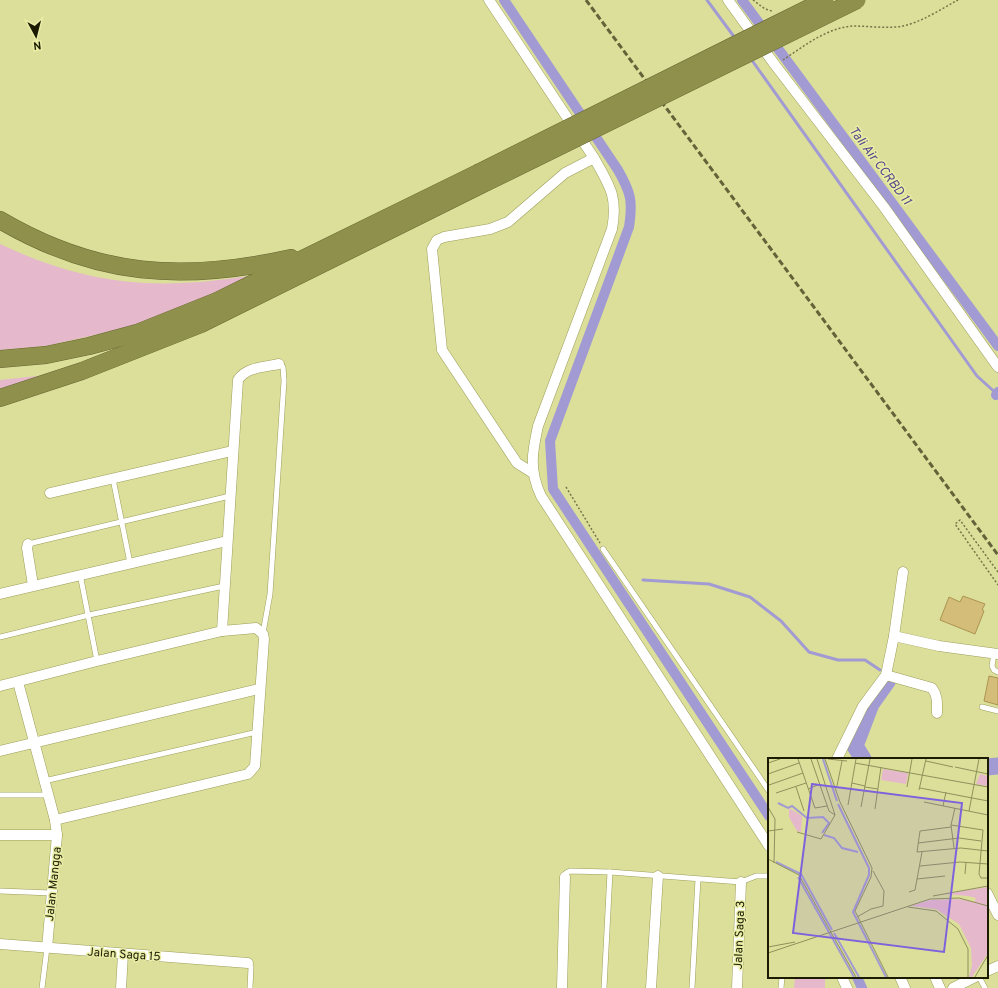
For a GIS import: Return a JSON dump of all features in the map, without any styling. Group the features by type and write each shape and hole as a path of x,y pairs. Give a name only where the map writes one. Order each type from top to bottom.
{"highway":[{"path":"482,178 825,0"},
{"path":"0,367 45,364 136,342 223,311 316,260 482,178 857,0"},
{"path":"0,220 27,236 87,260 116,267 161,272 218,271 261,264 316,260"},
{"path":"0,359 46,355 89,346 136,333 316,260"},
{"path":"0,398 82,371 201,324 316,260"}],"street":[{"path":"488,0 594,158 612,193 615,212 612,229 538,426 533,454 532,473 541,496 768,844"},
{"path":"728,0 775,66 884,207 998,367"},
{"path":"532,473 517,463 442,350 432,249 437,240 490,229 508,222 565,173 594,158"},
{"path":"222,632 232,451 238,380 241,375 249,370 279,364"},
{"path":"50,493 232,451"},
{"path":"0,594 80,574 227,541"},
{"path":"28,544 27,548 33,585"},
{"path":"837,758 863,706 886,675 894,636 903,572"},
{"path":"0,686 97,661 222,632 252,628 259,630 263,634 264,639 259,689 255,766 248,774 56,820"},
{"path":"894,636 939,646 996,654"},
{"path":"886,675 932,688 936,693 938,701 937,713"},
{"name":"Jalan Mangga","path":"18,682 35,742 44,781 56,820 57,835 47,948"},
{"path":"0,751 259,689"},
{"path":"0,835 57,835"},
{"path":"651,988 658,876"},
{"path":"562,988 565,877"},
{"name":"Jalan Saga 3","path":"737,988 741,882"},
{"path":"992,897 998,915"},
{"name":"Jalan Saga 15","path":"0,944 248,963"},
{"path":"121,988 123,954"},
{"path":"988,971 998,966"},
{"path":"842,978 847,988"},
{"path":"900,978 905,988"},
{"path":"935,978 940,988"},
{"path":"953,988 973,978"}],"lane":[{"path":"263,634 270,594 284,381 283,367 279,364"},
{"path":"113,479 130,563"},
{"path":"28,544 230,496"},
{"path":"603,549 768,790"},
{"path":"80,574 97,661"},
{"path":"0,637 224,586"},
{"path":"996,654 992,666 994,670 998,672"},
{"path":"982,707 998,711"},
{"path":"44,781 257,732"},
{"path":"0,795 48,795"},
{"path":"565,877 566,873 570,871 610,872 741,882 756,876 768,876"},
{"path":"604,988 610,872"},
{"path":"692,988 698,879"},
{"path":"0,891 52,893"},
{"path":"42,988 47,948"},
{"path":"248,963 251,967 250,988"},
{"path":"781,988 782,978"},
{"path":"979,978 984,988"}],"path":[{"path":"753,0 765,10 778,11"},
{"path":"780,62 808,42 838,30 854,26 902,26 916,21 958,0"},
{"path":"566,487 603,549"},
{"path":"998,572 960,520 955,524 998,585"}],"shaded area":[{"path":"0,244 64,269 124,281 186,283 254,275 215,293 134,326 46,346 0,350"},
{"path":"55,374 0,391 0,380"},
{"path":"795,978 825,978 825,988 794,988"}],"building":[{"path":"963,596 985,604 982,610 984,611 975,634 940,620 949,597 960,602"},
{"path":"989,676 998,678 998,705 984,701"}],"waterway":[{"path":"504,0 618,170 626,185 631,204 629,227 550,441 553,489 768,814"},
{"path":"707,0 735,38"},
{"name":"Tali Air CCRBD 11","path":"742,0 998,346"},
{"path":"751,59 977,376 998,395"},
{"path":"643,580 709,584 750,597 781,621 809,652 838,660 865,660 880,670"},
{"path":"862,758 855,746 871,704 888,680"},
{"path":"988,767 998,766"},
{"path":"857,978 862,988"}],"railway":[{"path":"586,0 998,555"}]}
